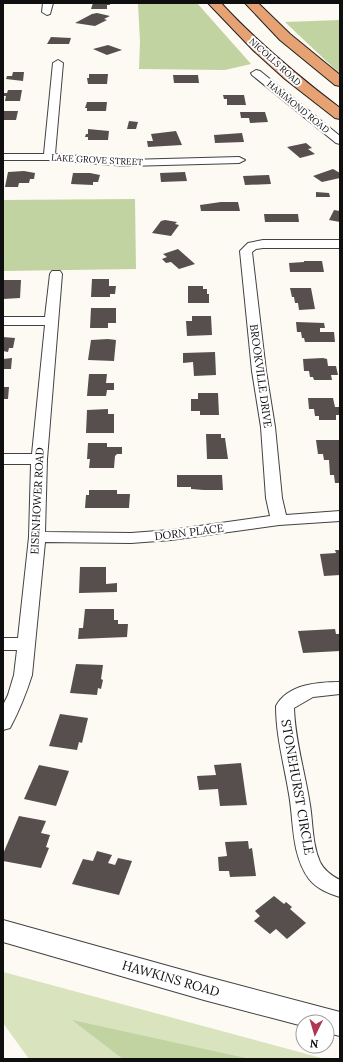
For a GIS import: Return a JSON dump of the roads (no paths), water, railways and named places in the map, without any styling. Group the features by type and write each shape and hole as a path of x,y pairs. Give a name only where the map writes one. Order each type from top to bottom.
{"highway":[{"name":"NICOLLS ROAD","path":"214,3 230,21 273,63 340,115"},
{"path":"251,3 285,37 340,82"}],"street":[{"path":"49,157 58,63"},
{"name":"HAMMOND ROAD","path":"256,73 340,141"},
{"name":"LAKE GROVE STREET","path":"3,157 49,157 128,163 239,160"},
{"name":"BROOKVILLE DRIVE","path":"279,520 274,498 268,427 258,371 246,252 252,246 263,244 340,244"},
{"name":"EISENHOWER ROAD","path":"3,723 17,695 23,675 37,537 38,459 56,274"},
{"path":"3,321 51,321"},
{"path":"3,459 38,459"},
{"name":"DORN PLACE","path":"37,537 131,538 171,535 279,520 340,516"},
{"path":"3,644 25,644"},
{"name":"STONEHURST CIRCLE","path":"340,688 317,689 299,694 285,706 284,724 300,804 306,849 314,868 329,886 340,889"},
{"name":"HAWKINS ROAD","path":"3,931 204,988 340,1024"}]}
